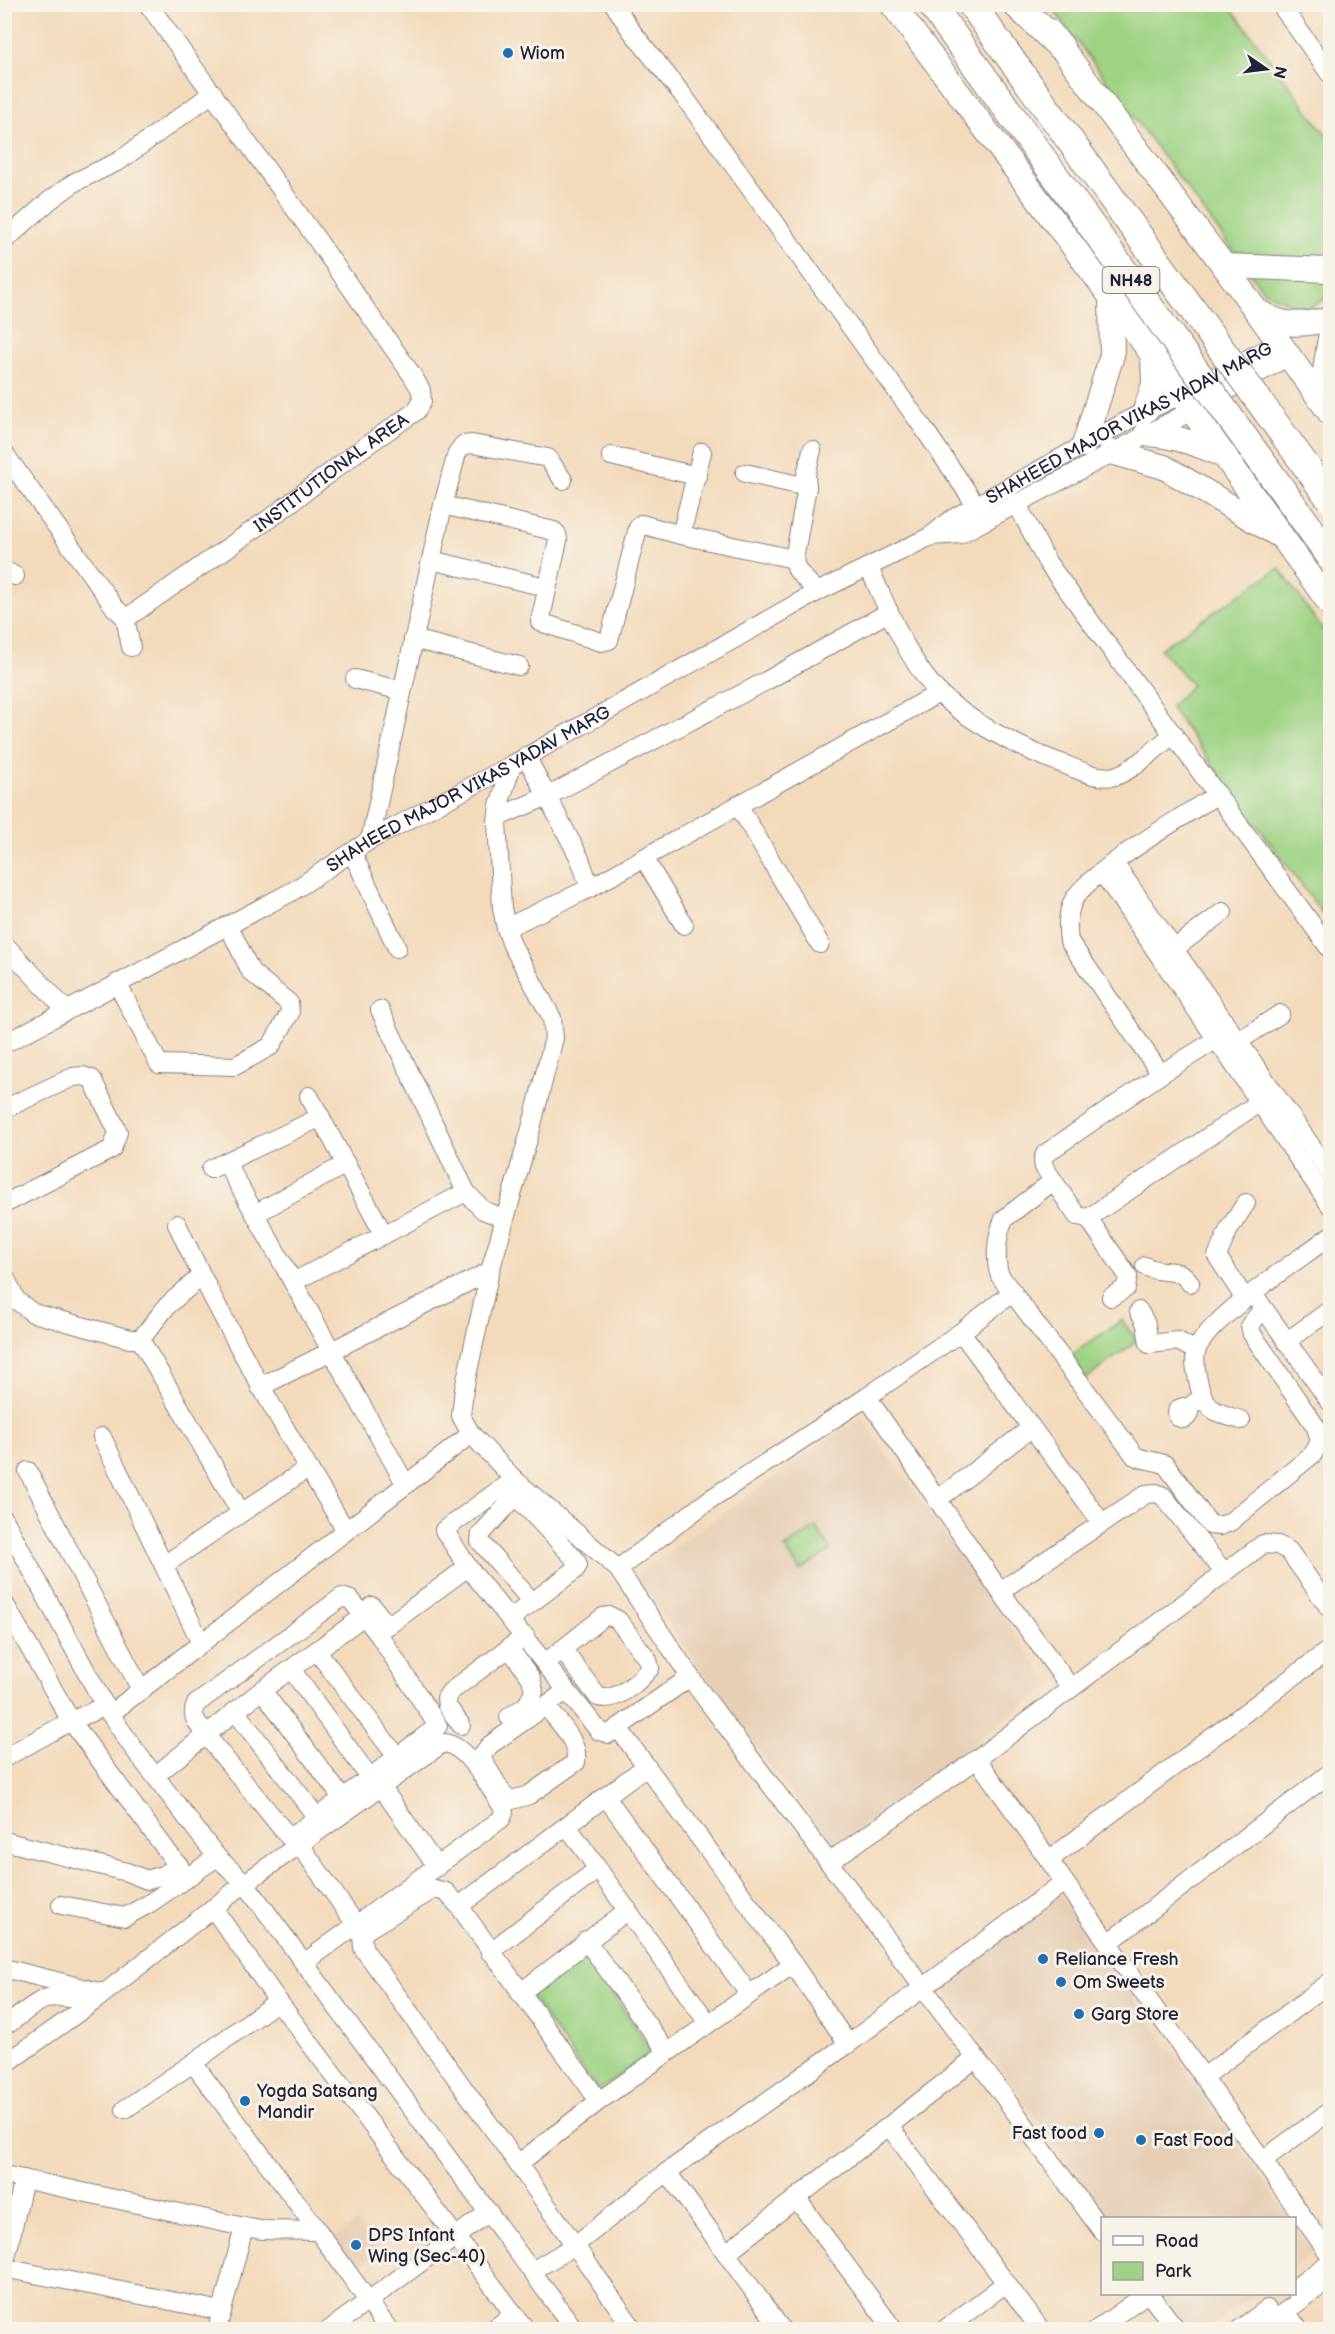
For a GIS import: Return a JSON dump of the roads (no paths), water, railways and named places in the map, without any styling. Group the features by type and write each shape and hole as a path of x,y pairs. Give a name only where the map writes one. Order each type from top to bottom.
{"highway":[{"name":"NH48","path":"931,4 1330,556"},
{"name":"NH48","path":"971,4 1330,499"},
{"path":"1016,4 1060,46"}],"main road":[{"path":"892,4 1112,297 1330,604"},
{"path":"1030,4 1329,411"},
{"path":"1224,266 1330,270"},
{"path":"1084,445 1112,356 1112,297"},
{"path":"1257,311 1272,320 1288,324 1328,328 1324,376 1329,411"},
{"name":"SHAHEED MAJOR VIKAS YADAV MARG","path":"1284,349 1328,328"},
{"path":"1153,355 1154,384 1145,423 1162,435 1186,440 1226,456"},
{"path":"1112,452 1164,467 1284,538"}],"street":[{"name":"INSTITUTIONAL AREA","path":"125,617 276,514 357,452 416,411 422,400 421,390 412,375 148,4"},
{"path":"614,4 630,29 682,94 920,423 976,505"},
{"path":"1280,4 1330,74"},
{"path":"4,241 49,201 75,182 119,161 213,93"},
{"name":"SHAHEED MAJOR VIKAS YADAV MARG","path":"4,1044 293,891 370,840 519,760 817,592 931,536 952,519 1084,445 1145,423 1284,349"},
{"name":"SHAHEED MAJOR VIKAS YADAV MARG","path":"931,536 960,534 1112,452 1145,423"},
{"path":"370,840 443,505 457,453 463,445 472,444 548,458 563,480"},
{"path":"813,450 806,475 807,487 794,559 797,570 817,592"},
{"path":"681,535 702,452"},
{"path":"4,453 115,608 125,617 131,647"},
{"path":"611,456 697,476"},
{"path":"745,472 807,487"},
{"path":"1016,502 1047,562 1330,949"},
{"path":"443,505 554,531 558,540 540,622 543,625 605,642 609,640 638,528 645,523 681,535 794,559"},
{"path":"431,560 546,587"},
{"path":"869,568 906,646 930,684 964,713 1004,737 1049,759 1103,777 1121,774 1174,734"},
{"path":"498,817 548,796 766,681 889,612"},
{"path":"414,639 519,666"},
{"path":"355,679 402,691"},
{"path":"506,928 590,888 939,693"},
{"path":"590,888 580,859 548,796 519,760 499,805 502,908 512,945 552,1018 554,1038 530,1132 490,1270 461,1403 461,1416 471,1434 514,1479 618,1569 690,1677 976,2058 1101,2230"},
{"path":"1161,1074 1069,941 1067,920 1074,899 1108,867 1218,794"},
{"path":"738,805 820,944"},
{"path":"352,852 398,948"},
{"path":"644,858 684,925"},
{"path":"1108,867 1174,949 1330,1173"},
{"path":"1108,867 1217,1039 1330,1205"},
{"path":"1174,949 1223,912"},
{"path":"117,983 159,1064 235,1066 272,1046 290,1013 289,1003 252,972 228,925"},
{"path":"4,944 66,1010"},
{"path":"380,1010 466,1192 483,1210 504,1218"},
{"path":"1239,1041 1280,1014"},
{"path":"1190,1283 1179,1273 1136,1272 1088,1218 1077,1216 1044,1167 1043,1160 1051,1149 1217,1039"},
{"path":"4,1109 73,1077 83,1076 92,1079 118,1132 112,1149 4,1204"},
{"path":"309,1096 384,1235"},
{"path":"1088,1218 1260,1102"},
{"path":"321,1117 218,1166 255,1214 406,1485"},
{"path":"255,1214 346,1164"},
{"path":"1053,1181 1009,1214 1002,1225 998,1269 1134,1456 1166,1465 1210,1525 1220,1526 1230,1522 1313,1454 1320,1442 1316,1427 1252,1334 1250,1325 1254,1300"},
{"path":"293,1282 466,1192"},
{"path":"1246,1203 1228,1229 1217,1256 1254,1300 1330,1402"},
{"path":"177,1224 201,1276 260,1387 346,1531"},
{"path":"1241,1420 1217,1414 1202,1397 1196,1371 1196,1351 1203,1338 1234,1307 1254,1300 1330,1236"},
{"path":"260,1387 490,1270"},
{"path":"1111,1297 1126,1288 1136,1272"},
{"path":"4,1275 16,1300 33,1313 121,1337 140,1339"},
{"path":"140,1339 180,1293 201,1276"},
{"path":"618,1569 709,1500 867,1397 961,1332 1013,1292"},
{"path":"1286,1342 1330,1310"},
{"path":"1139,1311 1146,1324 1149,1344 1178,1341 1196,1351"},
{"path":"961,1332 1102,1523"},
{"path":"140,1339 241,1513"},
{"path":"867,1397 1000,1591 1071,1688"},
{"path":"1187,1409 1202,1397"},
{"path":"937,1500 1031,1428"},
{"path":"4,1758 71,1721 108,1710 141,1690 471,1434"},
{"path":"102,1437 201,1643"},
{"path":"164,1565 308,1468"},
{"path":"28,1471 141,1690"},
{"path":"514,1479 444,1530 468,1567 525,1636 565,1692 598,1731 609,1734 690,1677"},
{"path":"1000,1591 1146,1494 1156,1493 1162,1496 1224,1572"},
{"path":"510,1619 575,1570 578,1565 576,1560 517,1497 481,1534 480,1541 532,1602"},
{"path":"4,1519 108,1710 131,1745 217,1857 245,1883 575,2330"},
{"path":"829,1862 976,1759 1263,1544 1278,1545 1288,1551 1330,1609"},
{"path":"304,1963 501,1819 504,1813 502,1806 467,1756 455,1746 443,1743 376,1783 342,1798 294,1835 285,1834 193,1717 196,1704 342,1597 365,1606 389,1625 468,1567"},
{"path":"156,1775 262,1690 317,1651 365,1606"},
{"path":"4,2065 98,1997 245,1883 300,1845 376,1783 397,1757 438,1726 365,1606"},
{"path":"7,1613 71,1721 183,1871"},
{"path":"545,1663 562,1649 603,1617 610,1616 618,1620 648,1660 650,1668 640,1679 616,1696 604,1699 598,1697 562,1649"},
{"path":"461,1725 447,1706 446,1698 450,1692 525,1636"},
{"path":"481,1736 527,1705 534,1691 531,1678 509,1648"},
{"path":"1049,1860 1330,1649"},
{"path":"317,1651 397,1757"},
{"path":"291,1669 437,1867"},
{"path":"262,1690 342,1798"},
{"path":"546,1706 573,1742 578,1752 576,1762 529,1795 512,1800 503,1794 483,1761 482,1755 490,1744 565,1692"},
{"path":"235,1711 316,1816"},
{"path":"618,1728 793,1964 848,2044"},
{"path":"976,1759 1330,2255"},
{"path":"459,1906 568,1827 645,1767"},
{"path":"1108,1943 1327,1782"},
{"path":"606,1797 749,1994"},
{"path":"568,1827 708,2023"},
{"path":"4,1841 127,1872 147,1880 183,1871 217,1857"},
{"path":"300,1845 357,1926"},
{"path":"490,1952 598,1869"},
{"path":"61,1905 125,1917 183,1871"},
{"path":"532,2271 574,2246 667,2172 848,2044 1064,1882"},
{"path":"598,2101 447,1892 434,1889 368,1929 362,1935 363,1948 518,2163 634,2330"},
{"path":"213,1908 278,2001 526,2330"},
{"path":"520,1992 628,1910"},
{"path":"586,1940 667,2052"},
{"path":"518,2163 598,2101 793,1964"},
{"path":"4,1968 98,1997"},
{"path":"1204,2077 1330,1982"},
{"path":"7,2026 48,1996 98,1997"},
{"path":"125,2109 278,2001"},
{"path":"726,2253 976,2058"},
{"path":"193,2063 389,2330"},
{"path":"1263,2160 1330,2111"},
{"path":"889,2126 1041,2330"},
{"path":"667,2172 782,2330"},
{"path":"4,2175 244,2227 261,2230 318,2231"},
{"path":"24,2179 4,2267 222,2311"},
{"path":"796,2198 894,2330"},
{"path":"329,2330 489,2212"},
{"path":"217,2330 244,2227"},
{"path":"1296,2288 1330,2262"},
{"path":"1240,2329 1330,2279"},
{"path":"945,2330 1006,2283"},
{"path":"1096,2330 1147,2295"},
{"path":"1149,2295 1177,2330"},
{"path":"1260,2330 1287,2302"},
{"path":"1287,2302 1299,2330"},
{"path":"492,2330 514,2314"}],"place":[{"name":"Wiom","path":"508,53"},
{"name":"Reliance Fresh","path":"1043,1959"},
{"name":"Om Sweets","path":"1061,1982"},
{"name":"Garg Store","path":"1079,2014"},
{"name":"Yogda Satsang Mandir","path":"245,2101"},
{"name":"Fast food","path":"1099,2133"},
{"name":"Fast Food","path":"1141,2140"},
{"name":"DPS Infant Wing (Sec-40)","path":"356,2245"}]}
